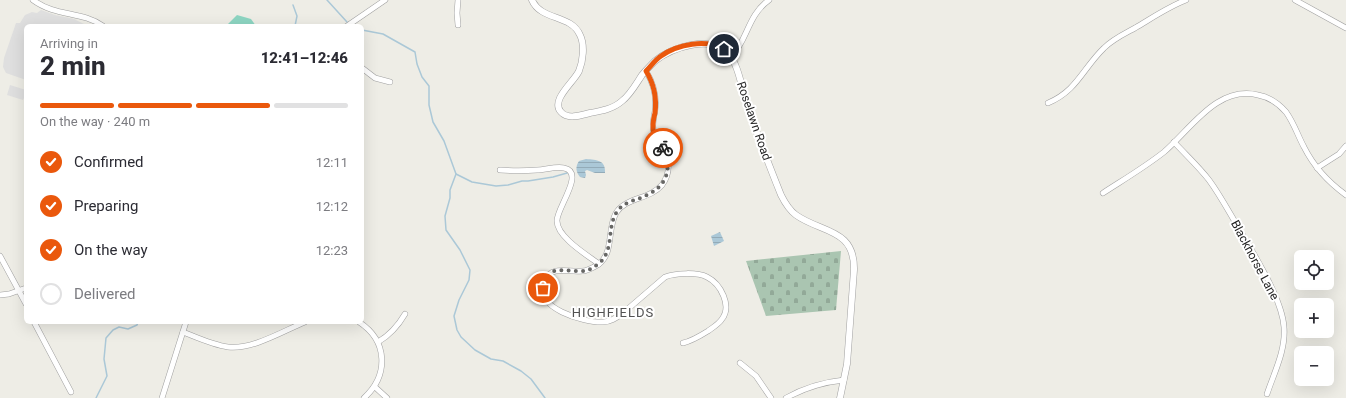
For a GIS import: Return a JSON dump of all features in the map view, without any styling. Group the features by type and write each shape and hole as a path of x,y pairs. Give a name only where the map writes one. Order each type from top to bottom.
{"street":[{"path":"33,0 50,10 92,20 99,24"},
{"path":"350,24 385,0"},
{"path":"458,0 458,25"},
{"path":"532,0 544,13 574,26 582,39 582,56 579,72 558,101 559,108 564,114 571,116 598,112 615,106 623,100 646,71 661,56 668,52 685,46 714,45 724,49 731,57 738,48 754,15 769,0"},
{"path":"1048,103 1062,96 1070,89 1098,54 1110,42 1165,10 1186,0"},
{"path":"1295,0 1346,28"},
{"name":"Roselawn Road","path":"731,57 750,114 784,202 802,219 821,226 837,235 849,246 853,255 854,270 847,364 840,398"},
{"path":"364,70 375,78 390,82"},
{"path":"646,71 650,77 654,89 654,134 665,152 667,159 668,172 663,183 654,192 630,202 619,209 612,221 606,255 599,264 587,270 580,271 561,269 551,273 545,280 543,293 549,303 557,310 569,315 596,322 604,322 615,319 660,280 672,274 684,273 705,276 715,282 721,291 726,306 724,315 721,321 713,327 695,339 683,343"},
{"path":"1103,193 1155,158 1214,105 1233,96 1246,93 1260,95 1275,102 1286,113 1317,168 1333,185 1346,195"},
{"name":"Blackhorse Lane","path":"1174,142 1205,175 1214,188 1251,249 1276,298 1283,320 1284,334 1281,353 1267,394"},
{"path":"1317,168 1338,154 1346,146"},
{"path":"500,170 521,171 564,168 570,171 572,176 571,186 557,216 557,226 561,233 570,242 599,264"},
{"path":"0,256 24,300"},
{"path":"0,295 24,289"},
{"path":"378,342 395,329 405,314"},
{"path":"35,324 71,392"},
{"path":"162,398 185,324"},
{"path":"183,332 215,344 229,347 258,342 300,324"},
{"path":"361,324 378,342 381,352 382,366 375,387 364,398"},
{"path":"740,363 756,376 771,398"},
{"path":"786,398 817,385 832,381 844,380"},
{"path":"375,387 387,398"}],"green space":[{"path":"237,15 251,19 255,24 228,24"},
{"path":"841,251 836,310 766,316 746,261"}],"shaded area":[{"path":"41,10 74,19 84,24 24,24 24,79 6,73 3,67 4,58 16,23 20,23 25,15 32,12 37,13"},
{"path":"10,85 24,89 23,100 7,95"}],"water":[{"path":"586,159 597,160 602,163 604,165 605,173 595,173 587,170 585,171 585,178 580,177 577,171 577,165 579,161"},
{"path":"720,232 724,241 714,246 711,236"}],"waterway":[{"path":"327,0 347,22"},
{"path":"293,5 297,16 295,24"},
{"path":"364,30 383,34 415,52 417,64 422,77 429,86 429,105 433,122 444,141 456,174 450,190 450,198 445,216 446,230 460,250 470,270 469,280 459,300 454,316 457,330 461,337 475,350 491,359 503,361 521,371 531,379 545,398"},
{"path":"456,174 472,182 496,186 553,177 567,173"},
{"path":"96,398 107,376 104,359 106,338 113,330 119,327 128,329 137,324"}],"way so far":[{"path":"543,288 545,280 551,273 561,269 580,271 587,270 593,268 604,259 608,251 612,221 619,209 630,202 654,192 666,178 668,166 663,148"}],"district":[{"name":"HIGHFIELDS","path":"613,312"}],"route":[{"path":"663,148 654,134 654,89 650,77 646,71 661,56 676,48 695,44 705,44 719,46 724,49"}]}
